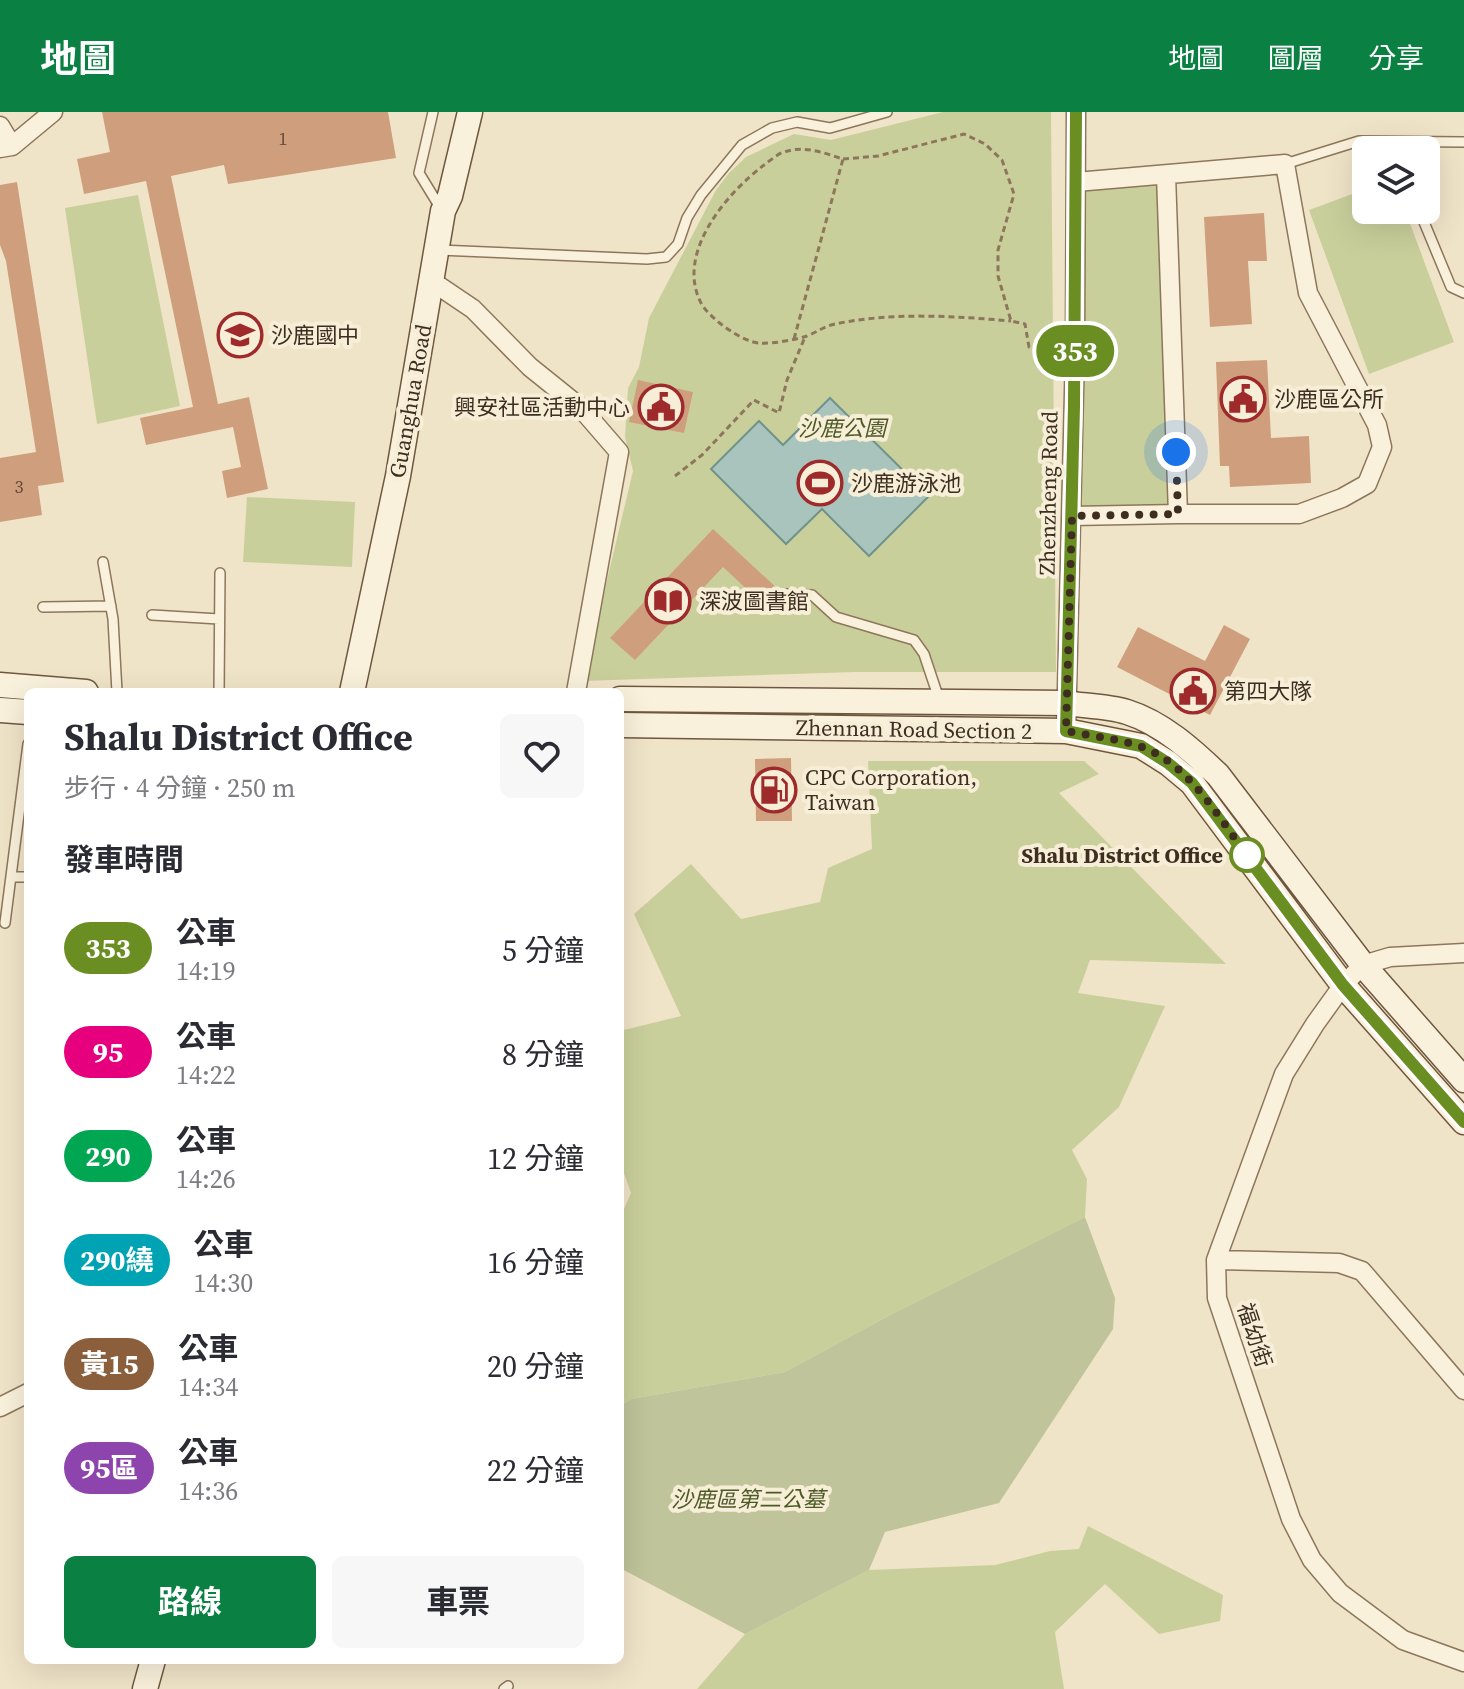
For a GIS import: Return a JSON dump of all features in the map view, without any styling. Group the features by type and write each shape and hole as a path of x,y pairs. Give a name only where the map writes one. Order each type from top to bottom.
{"street":[{"path":"0,126 6,147 53,112"},
{"name":"Guanghua Road","path":"353,688 398,476 435,250 470,112"},
{"name":"Zhenzheng Road","path":"1066,731 1075,350 1076,112"},
{"path":"1072,516 1299,514 1342,498 1367,484 1382,447 1377,425 1308,293 1285,164 1076,182"},
{"path":"1166,175 1178,514"},
{"path":"430,280 473,309 530,367 581,408 619,452 577,688"},
{"path":"0,685 37,688"},
{"name":"Zhennan Road Section 2","path":"624,699 1065,703 1127,712 1158,726 1190,748 1218,775 1363,965 1464,1080"},
{"path":"0,710 24,712"},
{"name":"Zhennan Road Section 2","path":"624,725 1066,731 1141,746 1192,783 1343,985 1464,1122"},
{"path":"1363,965 1390,957 1464,953"},
{"name":"福幼街","path":"1363,965 1343,985 1284,1074 1216,1260 1217,1298 1291,1519 1312,1560 1340,1593 1403,1640 1464,1662"},
{"path":"1216,1260 1339,1263 1362,1271 1464,1390"},
{"path":"0,1407 24,1395"},
{"path":"145,1689 152,1664"}],"lane":[{"path":"433,112 419,173 443,211"},
{"path":"435,250 647,259 666,257 678,244 687,218 701,195 742,145 772,128 797,122 830,128 887,112"},
{"path":"1440,143 1464,142"},
{"path":"1285,164 1352,143"},
{"path":"1425,224 1451,287 1464,293"},
{"path":"103,562 111,606 117,688"},
{"path":"219,688 220,573"},
{"path":"776,604 786,594 812,595 836,617 914,640 924,654 940,702"},
{"path":"43,607 111,606"},
{"path":"152,615 219,619"},
{"path":"5,923 24,775"},
{"path":"11,877 24,877"}],"path":[{"path":"1011,321 998,276 998,250 1014,194 1002,160 985,144 964,134 878,156 843,159 810,149 783,152 730,194 710,224 693,270 701,303 724,328 757,344 805,337 832,325 875,319 962,317 1025,324 1029,347 1075,350"},
{"path":"794,339 843,159"},
{"path":"675,476 702,455 754,400 779,413 787,380 805,337"}],"green space":[{"name":"沙鹿公園","path":"943,112 1051,112 1056,672 855,672 583,681 633,471 625,437 628,388 639,367 649,318 716,190 746,157 794,134 831,140"},
{"path":"1161,181 1172,506 1079,510 1081,187"},
{"path":"1352,194 1352,224 1410,224 1454,342 1369,374 1309,210"},
{"path":"138,195 180,406 97,424 65,208"},
{"path":"247,497 355,502 352,567 243,562"},
{"path":"868,761 1084,761 1099,774 1059,793 1226,964 1090,960 1078,993 1165,1006 1119,1107 1072,1150 1087,1179 1085,1217 892,1314 785,1372 631,1399 624,1403 624,1209 631,1193 624,1173 624,1030 681,1016 634,914 691,864 741,919 820,902 828,868 872,849"},
{"name":"沙鹿區第二公墓","path":"1085,1217 1115,1298 1113,1329 999,1503 885,1532 869,1570 745,1634 624,1570 624,1403 631,1399 785,1372 892,1314"},
{"path":"1088,1526 1223,1595 1220,1621 1159,1634 1105,1584 1055,1632 1064,1689 697,1689 745,1634 869,1570 995,1565 1050,1551 1079,1549"}],"water":[{"name":"沙鹿游泳池","path":"830,398 929,496 869,556 822,509 786,544 711,469 759,421 783,445"}],"building":[{"path":"102,112 388,112 396,158 228,184 224,165 171,176 218,404 249,397 268,489 227,498 222,471 241,467 233,427 146,445 140,418 193,407 146,181 84,194 77,159 110,152"},
{"path":"17,182 64,482 38,486 42,515 0,522 0,458 36,452 6,261 0,245 0,185"},
{"path":"1264,213 1267,261 1248,261 1252,324 1210,327 1204,217"},
{"name":"沙鹿區公所","path":"1267,360 1271,438 1309,436 1311,483 1230,487 1229,466 1220,466 1216,362"},
{"name":"興安社區活動中心","path":"638,380 693,392 684,433 629,422"},
{"name":"深波圖書館","path":"713,529 779,590 770,599 768,609 723,567 635,660 610,638"},
{"name":"第四大隊","path":"1224,625 1250,639 1210,715 1117,667 1138,627 1205,661"},
{"name":"CPC Corporation, Taiwan","path":"791,758 792,821 756,821 755,759"}],"bus line":[{"name":"353","path":"1076,112 1074,406 1066,731 1141,746 1192,783 1343,985 1464,1122"}],"place":[{"name":"沙鹿國中","path":"240,335"},
{"name":"沙鹿區公所","path":"1243,399"},
{"name":"興安社區活動中心","path":"661,407"},
{"name":"沙鹿游泳池","path":"820,483"},
{"name":"深波圖書館","path":"668,601"},
{"name":"第四大隊","path":"1193,691"},
{"name":"CPC Corporation, Taiwan","path":"774,790"},
{"name":"Shalu District Office","path":"1247,855"}],"route":[{"path":"1176,452 1178,514 1072,516 1066,731 1141,746 1168,763 1192,783 1247,855"}]}
